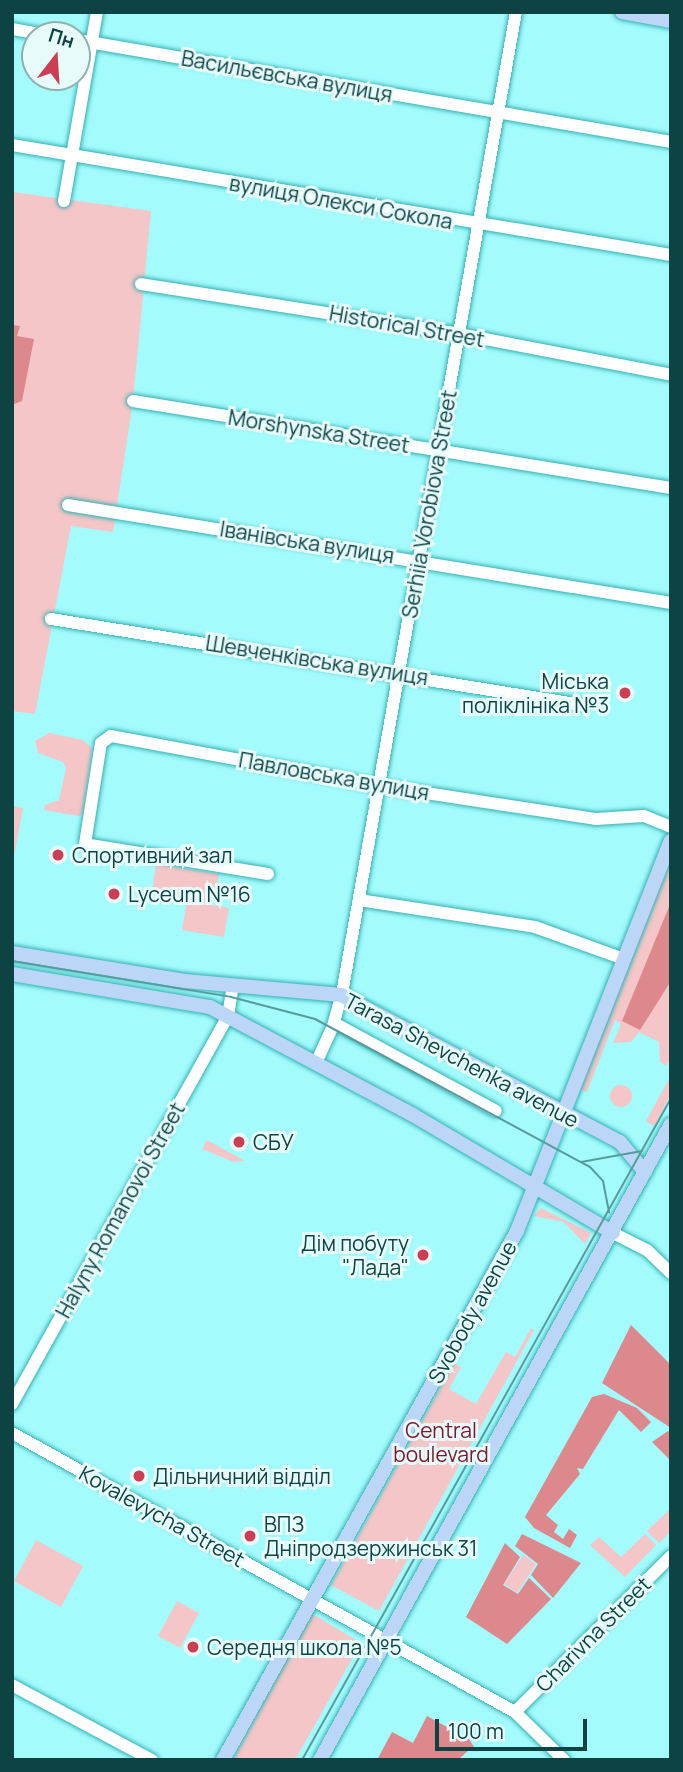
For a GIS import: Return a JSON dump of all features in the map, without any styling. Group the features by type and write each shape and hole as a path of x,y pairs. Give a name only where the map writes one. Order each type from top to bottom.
{"main road":[{"path":"622,12 671,20"},
{"name":"Svobody avenue","path":"223,1760 536,1190 562,1114 671,841"},
{"name":"Tarasa Shevchenka avenue","path":"12,953 233,985 341,995 562,1114 620,1142 645,1172"},
{"path":"12,974 210,1007 503,1166 536,1190 613,1233"},
{"path":"320,1760 671,1124"}],"street":[{"path":"64,201 97,12"},
{"name":"Serhiia Vorobiova Street","path":"316,1063 334,1023 341,995 516,12"},
{"name":"Васильєвська вулиця","path":"92,42 671,142"},
{"name":"вулиця Олекси Сокола","path":"12,145 477,225 671,255"},
{"name":"Historical Street","path":"141,284 459,334 671,374"},
{"name":"Morshynska Street","path":"133,401 671,488"},
{"name":"Іванівська вулиця","path":"68,505 418,560 671,604"},
{"name":"Шевченківська вулиця","path":"51,618 399,671 582,705"},
{"name":"Павловська вулиця","path":"268,874 85,844 101,743 111,736 380,786 596,819 644,816 671,827"},
{"path":"359,900 535,927 624,959"},
{"name":"Halyny Romanovoi Street","path":"12,1404 228,1016 233,985"},
{"path":"334,1023 496,1111"},
{"path":"613,1233 648,1251 671,1273"},
{"name":"Kovalevycha Street","path":"12,1433 515,1712 564,1760"},
{"name":"Charivna Street","path":"515,1712 671,1556"},
{"path":"12,1685 152,1760"}],"green space":[{"path":"12,192 151,211 133,401 113,532 71,526 35,714 12,711"},
{"path":"49,733 83,740 92,748 83,813 79,816 44,810 45,805 59,800 66,768 63,762 38,753 35,741"},
{"path":"12,806 23,808 12,867"},
{"path":"671,860 671,1058 666,1066 660,1062 659,1042 639,1032 631,1042 613,1043 621,1024 615,1020 587,1092 580,1090"},
{"path":"156,864 219,874 215,896 208,895 206,904 229,908 224,937 182,930 187,901 152,892"},
{"path":"671,1075 671,1094 654,1126 646,1121"},
{"path":"621,1085 629,1088 632,1096 629,1104 621,1107 613,1104 610,1096 613,1088"},
{"path":"207,1140 245,1161 234,1162 202,1149"},
{"path":"541,1208 591,1233 585,1244 564,1222 534,1216"},
{"name":"Central boulevard","path":"531,1328 534,1330 379,1611 331,1585 454,1363 461,1367 449,1389 476,1404 506,1352 515,1357"},
{"path":"671,1508 671,1531 659,1543 647,1531"},
{"path":"645,1534 656,1545 625,1577 590,1545 599,1537 621,1557"},
{"path":"36,1540 83,1566 61,1607 14,1581"},
{"path":"523,1555 536,1564 517,1593 504,1584"},
{"path":"177,1601 199,1613 180,1648 158,1636"},
{"path":"311,1613 361,1643 295,1760 233,1760"}],"shaded area":[{"path":"12,325 20,326 17,336 34,339 22,401 12,405"},
{"path":"671,902 671,981 640,1030 622,1021"},
{"path":"631,1325 671,1365 671,1428 602,1383"},
{"path":"604,1394 637,1408 651,1422 641,1432 619,1410 583,1469 577,1468 580,1474 546,1515 558,1525 554,1532 563,1539 569,1529 577,1535 570,1548 534,1528 525,1517 592,1397"},
{"path":"668,1431 671,1434 671,1461 652,1442"},
{"path":"522,1534 581,1563 553,1598 531,1575 538,1564 515,1546"},
{"path":"505,1543 520,1557 503,1585 518,1594 529,1578 551,1599 507,1644 466,1617"},
{"path":"427,1716 469,1739 476,1750 472,1747 458,1760 377,1760 392,1732 413,1743"}],"tram line":[{"path":"12,961 231,997 315,1019 590,1167 603,1181 609,1212"},
{"path":"302,1760 671,1098"},
{"path":"581,1162 642,1151"}],"place":[{"name":"Міська поліклініка №3","path":"625,693"},
{"name":"Спортивний зал","path":"58,855"},
{"name":"Lyceum №16","path":"114,894"},
{"name":"СБУ","path":"239,1142"},
{"name":"Дім побуту \"Лада\"","path":"423,1255"},
{"name":"Дільничний відділ","path":"139,1476"},
{"name":"ВПЗ Дніпродзержинськ 31","path":"250,1536"},
{"name":"Середня школа №5","path":"193,1647"}]}
